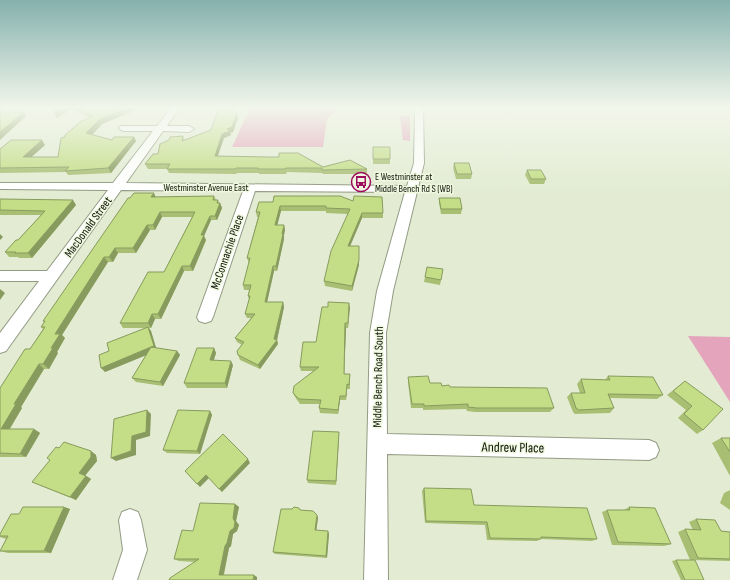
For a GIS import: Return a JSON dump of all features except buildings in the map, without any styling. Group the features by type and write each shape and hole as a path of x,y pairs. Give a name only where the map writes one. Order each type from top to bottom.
{"street":[{"name":"MacDonald Street","path":"0,346 156,135"},
{"name":"Middle Bench Road South","path":"376,580 379,318 420,154 420,135"},
{"name":"Westminster Avenue East","path":"0,186 412,189"},
{"name":"McConnachie Place","path":"205,317 250,188"},
{"path":"0,276 52,276"},
{"name":"Andrew Place","path":"377,444 649,450"},
{"path":"125,580 135,550 130,520"}],"shaded area":[{"path":"238,135 325,135 323,147 232,147"},
{"path":"402,135 410,135 410,141 403,140"},
{"path":"688,336 730,337 730,402"}],"place":[{"name":"E Westminster at Middle Bench Rd S (WB)","path":"361,182"}]}
